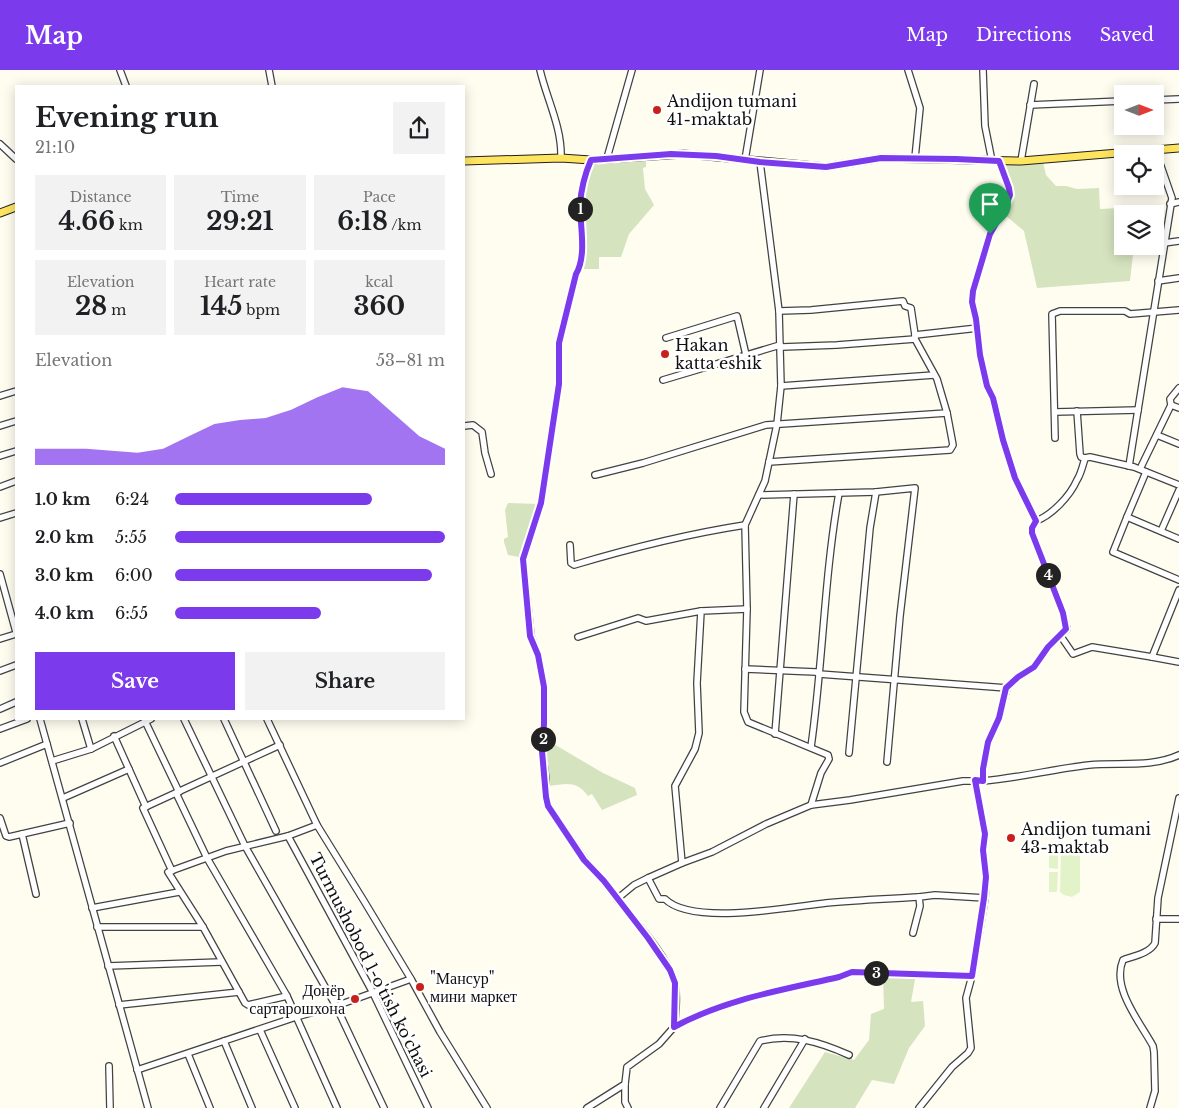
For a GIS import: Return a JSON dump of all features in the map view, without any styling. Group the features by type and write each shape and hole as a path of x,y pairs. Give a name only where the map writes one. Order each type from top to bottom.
{"main road":[{"path":"1164,149 1179,148"},
{"path":"465,160 561,158 591,160 678,154 826,167 881,158 1021,161 1114,153"},
{"path":"0,213 15,207"}],"street":[{"path":"120,70 126,85"},
{"path":"269,70 272,85"},
{"path":"540,70 559,130 562,146 561,158"},
{"path":"607,158 632,70"},
{"path":"745,160 760,70"},
{"path":"908,70 920,108 915,158"},
{"path":"983,70 985,126 996,161 1009,188 1010,195 990,234 973,291 972,302 987,386 993,398 1015,478 1036,521"},
{"path":"1021,161 1034,84"},
{"path":"1164,100 1179,99"},
{"path":"1030,105 1114,101"},
{"path":"0,144 15,158"},
{"path":"591,160 582,180 580,267 576,274 559,343 559,384 541,503 523,559 530,636 538,655 544,687 542,751 548,806 584,860 604,881 670,970 675,983 674,1027"},
{"path":"760,162 779,311 781,386 777,424 765,481 745,525 747,609 745,718 748,722 775,734 825,753 829,758 821,772 811,805"},
{"path":"1164,175 1172,198 1164,243 1179,241"},
{"path":"1170,204 1179,202"},
{"path":"1129,466 1162,255"},
{"path":"1158,281 1179,278"},
{"path":"769,462 950,450 953,445 942,393 915,337 911,308 905,306 903,301 779,311"},
{"path":"1055,438 1052,314 1068,311 1125,311 1130,314 1179,310"},
{"path":"666,338 738,316 746,355"},
{"path":"663,380 780,345 837,345 978,328"},
{"path":"781,386 934,375"},
{"path":"1140,469 1171,405 1170,399 1179,388"},
{"path":"0,396 15,391"},
{"path":"1171,405 1179,408"},
{"path":"1055,412 1138,410"},
{"path":"1076,411 1081,457 1094,457 1140,469 1179,485"},
{"path":"595,475 643,463 766,425 947,413"},
{"path":"0,426 15,421"},
{"path":"465,426 473,425 482,432 491,474"},
{"path":"1157,435 1179,444"},
{"path":"0,456 15,451"},
{"path":"983,781 983,769 988,742 999,718 1006,688 1018,677 1034,667 1048,647 1066,629 1065,620 1032,533 1032,528 1036,521 1055,508 1067,495 1077,481 1085,458"},
{"path":"1146,472 1113,552 1179,580"},
{"path":"0,487 15,481"},
{"path":"759,495 915,489 900,616 888,762"},
{"path":"1161,531 1179,490"},
{"path":"848,753 870,528 876,492"},
{"path":"810,748 816,706 832,529 839,493"},
{"path":"775,734 794,494"},
{"path":"0,518 15,513"},
{"path":"1127,517 1179,539"},
{"path":"570,545 571,563 574,564 689,534 745,525"},
{"path":"0,574 3,596 15,621"},
{"path":"1152,657 1179,590"},
{"path":"578,637 638,618 646,621 701,611 747,609"},
{"path":"682,863 675,786 694,749 699,733 697,683 701,611"},
{"path":"0,639 15,633"},
{"path":"1060,635 1073,654 1092,647 1179,662"},
{"path":"0,671 15,665"},
{"path":"745,669 816,672 819,674 1006,688"},
{"path":"0,709 15,702"},
{"path":"0,729 24,720"},
{"path":"40,720 148,1108"},
{"path":"82,720 91,749"},
{"path":"52,760 91,749 148,720 177,792 207,858 287,996 337,1108"},
{"path":"184,720 245,846 336,1006 384,1108"},
{"path":"224,720 276,832"},
{"path":"268,720 317,825 487,1108"},
{"path":"114,736 146,807"},
{"path":"0,763 47,744"},
{"path":"172,871 143,808 280,745"},
{"path":"617,899 648,878 712,852 766,824 811,805 975,780 1002,780 1088,765 1153,763 1168,760 1179,755"},
{"path":"63,798 129,769"},
{"path":"919,1108 952,1067 971,1048 966,998 972,976 986,873 983,850 985,834 975,780"},
{"path":"1150,1108 1155,1091 1154,1052 1123,992 1121,966 1123,960 1154,946 1158,898 1179,798"},
{"path":"0,818 4,835 9,837"},
{"path":"0,840 70,823"},
{"path":"287,996 245,1003 203,927 168,872 245,846 288,836 317,825"},
{"path":"22,834 36,894"},
{"name":"Turmushobod 1-o'tish ko'chasi","path":"288,836 372,993 428,1108"},
{"path":"648,878 659,899 665,898 670,904 706,912 748,913 828,903 935,895 984,898"},
{"path":"92,908 179,892"},
{"path":"913,932 920,906 919,897"},
{"path":"1156,919 1179,919"},
{"path":"97,927 203,927"},
{"path":"108,966 221,962"},
{"path":"628,1108 625,1102 627,1067 659,1044 674,1027 697,1014 740,999 839,977 852,972 972,976"},
{"path":"137,1070 296,1017 336,1006 411,979"},
{"path":"119,1005 238,992"},
{"path":"260,1030 295,1108"},
{"path":"720,1108 760,1041 785,1037 805,1040 827,1045 848,1055"},
{"path":"764,1108 805,1040"},
{"path":"224,1042 252,1108"},
{"path":"188,1054 210,1108"},
{"path":"109,1066 110,1108"},
{"path":"587,1108 625,1084"}],"green space":[{"path":"646,161 646,167 643,168 645,189 654,205 629,234 621,257 599,257 599,269 582,269 585,184 593,164"},
{"path":"1043,162 1046,175 1056,186 1077,189 1099,188 1100,209 1114,208 1114,255 1133,255 1130,281 1037,288 1024,231 1005,215 1012,195 1006,165"},
{"path":"508,503 539,504 529,537 519,557 508,555 504,542 504,539 508,537 505,510"},
{"path":"545,742 552,743 603,773 635,788 637,795 602,810 592,794 588,796 576,785 550,786 544,752"},
{"path":"1049,848 1058,848 1058,869 1049,868"},
{"path":"1065,848 1073,849 1080,854 1080,892 1072,897 1060,892 1061,854"},
{"path":"1049,872 1058,872 1057,892 1049,892"},
{"path":"883,975 915,979 911,1002 923,1001 925,1026 909,1048 894,1084 872,1080 855,1108 789,1108 825,1052 854,1060 869,1040 871,1014 884,1009"}],"place":[{"name":"Andijon tumani 41-maktab","path":"657,110"},
{"name":"Hakan katta eshik","path":"665,354"},
{"name":"Andijon tumani 43-maktab","path":"1011,838"},
{"name":"\"Мансур\" мини маркет","path":"420,987"},
{"name":"Донёр сартарошхона","path":"355,999"}],"route":[{"path":"671,154 716,156 760,162 826,167 881,158 999,161 1010,195 990,234 972,297 980,355 987,386 993,398 1015,478 1036,521 1032,528 1032,533 1063,613 1066,629 1048,647 1034,667 1018,677 1006,688 999,718 988,742 983,769 983,781 975,780 985,834 983,850 986,877 972,976 852,972 839,977 740,999 697,1014 674,1027 676,1012 675,983 670,970 604,881 584,860 548,806 546,797 546,779 542,751 544,687 538,655 530,636 523,559 541,503 560,377 559,343 567,318 576,274 580,267 582,180 591,160 671,154"}]}
